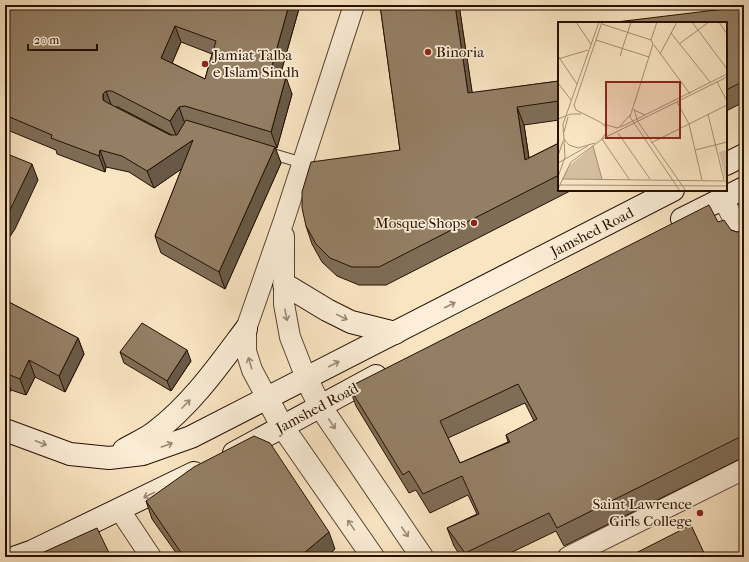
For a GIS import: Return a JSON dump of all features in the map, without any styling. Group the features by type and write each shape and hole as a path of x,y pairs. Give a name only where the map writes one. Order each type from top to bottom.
{"main road":[{"path":"727,164 744,155"},
{"path":"665,228 744,188"},
{"name":"Jamshed Road","path":"5,430 70,454 109,458 143,454 191,437 671,191"},
{"path":"284,284 327,310 351,322 395,333"},
{"path":"109,458 155,432 186,404 210,376 246,329"},
{"name":"Jamshed Road","path":"16,557 33,551 208,467 396,365"},
{"path":"306,378 320,406 422,557"},
{"path":"267,398 282,426 373,557"}],"street":[{"path":"267,398 252,370 246,351 246,329 303,163 354,5"},
{"path":"723,199 744,239"},
{"path":"284,220 284,304 290,337 306,378"},
{"path":"568,557 744,469"},
{"path":"119,509 151,557"}],"lane":[{"path":"257,149 303,163"}],"building":[{"path":"5,5 289,5 270,73 286,77 271,132 185,106 179,107 170,121 112,91 106,91 103,94 103,100 106,102 170,135 177,135 186,120 275,147 219,272 155,236 193,140 147,171 122,156 100,150 99,156 51,138 52,135 5,115","holes":["175,26 216,41 205,79 161,58"]},
{"path":"380,5 455,5 468,93 558,81 558,101 517,107 525,160 558,144 558,176 379,267 352,267 330,258 316,244 306,226 302,208 302,192 311,162 400,150"},
{"path":"744,5 744,81 727,90 727,22 616,22 741,7"},
{"path":"5,153 32,164 5,218"},
{"path":"709,205 718,222 724,220 731,230 737,232 744,229 744,435 557,528 549,513 465,553 447,528 479,514 462,476 423,494 409,471 403,475 349,387","holes":["518,384 537,419 506,435 510,442 460,463 440,421"]},
{"path":"5,300 78,338 59,376 29,360 20,379 5,373"},
{"path":"142,323 187,350 167,381 120,352"},
{"path":"254,436 270,443 329,532 304,553 307,557 213,557 211,553 205,557 184,557 146,501 194,467"},
{"path":"691,525 705,555 701,557 628,557"},
{"path":"97,528 111,557 33,557"}],"place":[{"name":"Binoria","path":"428,52"},
{"name":"Jamiat Talba e Islam Sindh","path":"205,64"},
{"name":"Mosque Shops","path":"474,223"},
{"name":"Saint Lawrence Girls College","path":"700,513"}]}
